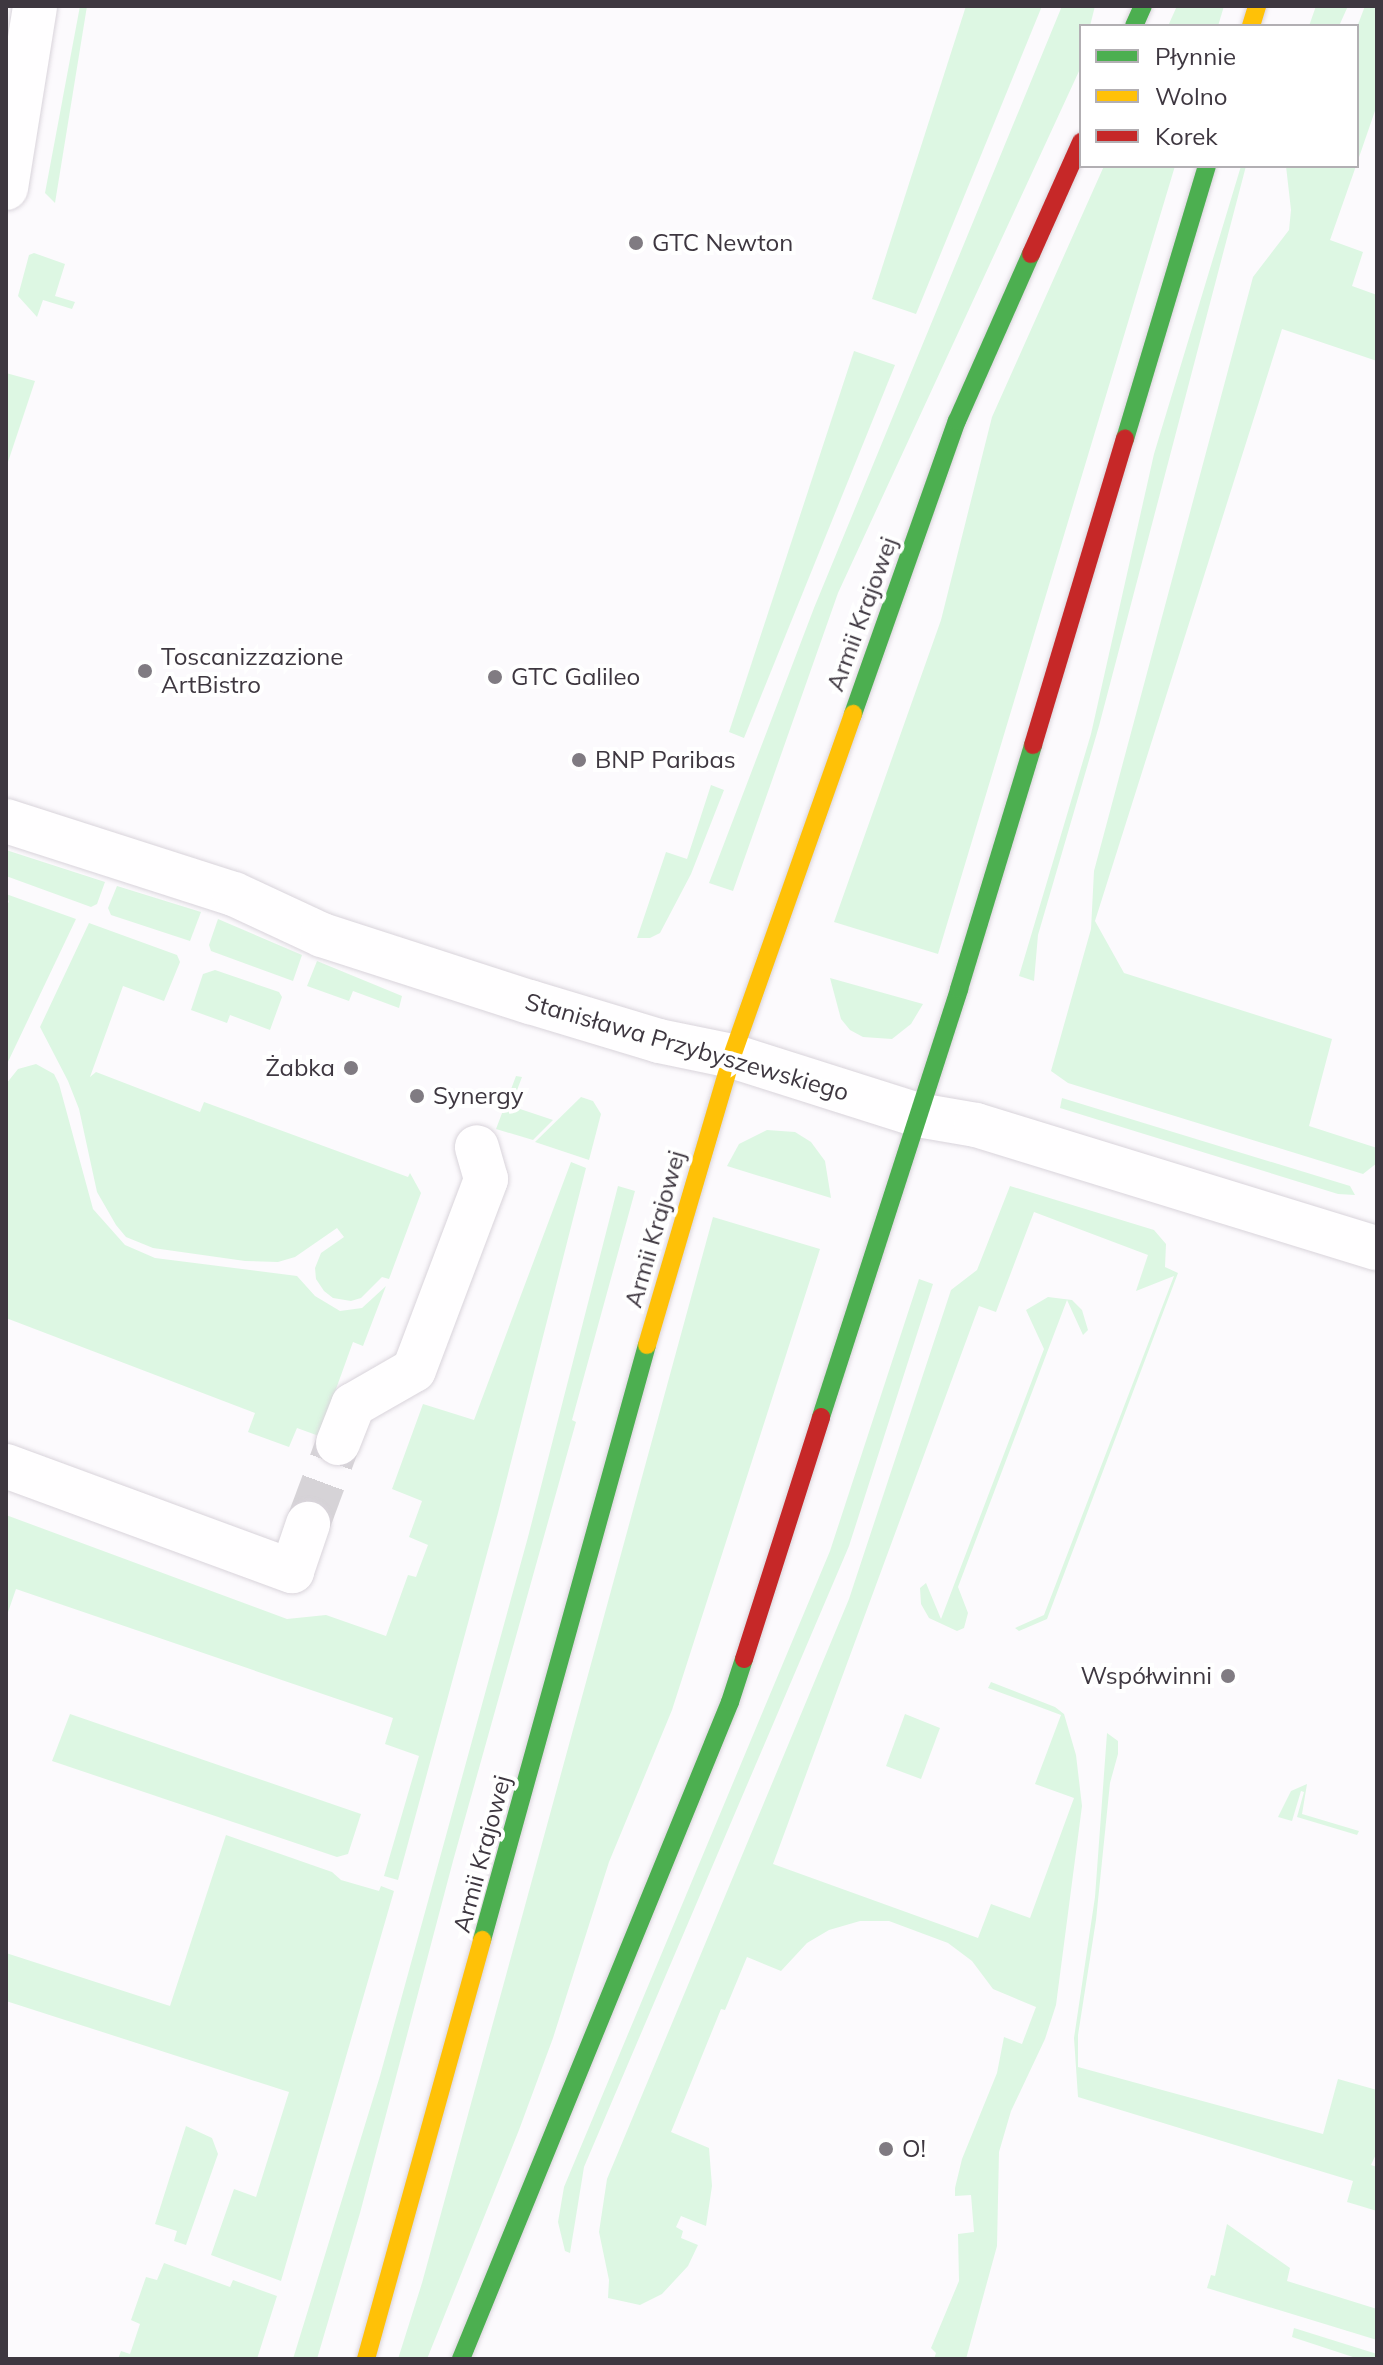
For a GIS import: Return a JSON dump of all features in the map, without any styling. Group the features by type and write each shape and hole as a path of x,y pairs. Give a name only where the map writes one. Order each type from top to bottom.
{"main road":[{"name":"Armii Krajowej","path":"366,2359 692,1182 732,1056 957,421 1079,146"},
{"path":"461,2359 524,2200 717,1739 964,975 1206,168"}],"street":[{"path":"9,165 35,6"},
{"name":"Stanisława Przybyszewskiego","path":"6,821 234,894 322,935 515,998 659,1041 732,1056 918,1115 976,1125 1377,1248"},
{"path":"338,1443 353,1405 414,1370 486,1179 477,1147"},
{"path":"6,1466 292,1571 308,1524"}],"green space":[{"path":"80,6 87,6 55,203 45,193"},
{"path":"966,6 1042,6 916,314 872,299"},
{"path":"1062,6 1095,6 1090,24 1079,24 1079,71 838,593 733,891 709,883 814,608"},
{"path":"1177,6 1224,6 1219,24 1169,24"},
{"path":"1316,6 1348,6 1340,24 1310,24"},
{"path":"1365,6 1377,6 1377,105 1359,157 1359,24"},
{"path":"1103,168 1174,168 938,954 834,922 941,620 992,417"},
{"path":"1240,168 1245,168 1099,726 1038,935 1034,981 1019,976 1091,734 1154,454"},
{"path":"1286,168 1355,168 1330,240 1363,252 1352,286 1377,295 1377,361 1282,329 1095,921 1124,973 1332,1039 1309,1126 1377,1148 1377,1163 1363,1174 1068,1083 1051,1071 1091,929 1094,871 1253,277 1289,230 1291,210"},
{"path":"34,253 65,264 55,296 75,302 72,309 43,300 37,317 18,296 29,255"},
{"path":"854,351 895,365 744,738 729,732"},
{"path":"6,373 35,381 6,468"},
{"path":"711,785 724,790 691,874 660,933 650,938 637,938 666,852 687,859"},
{"path":"6,850 105,882 97,904 91,907 6,876"},
{"path":"117,886 201,912 190,941 111,915 108,908"},
{"path":"6,894 76,919 6,1066 6,905 9,902"},
{"path":"218,919 302,955 293,981 211,951 209,945"},
{"path":"89,923 177,955 180,962 164,1001 123,986 90,1077 96,1072 200,1112 204,1102 408,1177 410,1173 421,1193 389,1279 382,1277 361,1298 351,1301 333,1298 324,1291 316,1279 315,1268 321,1253 344,1237 337,1228 295,1257 278,1262 245,1261 153,1248 126,1237 97,1192 79,1109 40,1027"},
{"path":"317,961 402,996 399,1008 353,991 349,1001 307,986"},
{"path":"215,970 279,992 282,997 270,1030 230,1015 227,1023 191,1010 203,974"},
{"path":"830,978 923,1004 911,1024 892,1039 863,1037 850,1030 841,1019"},
{"path":"36,1064 54,1074 59,1084 93,1209 125,1245 155,1258 297,1276 315,1296 340,1311 362,1308 386,1286 363,1346 353,1342 319,1436 297,1428 289,1447 248,1432 255,1413 6,1318 6,1084 18,1069"},
{"path":"516,1076 522,1077 511,1106 553,1120 533,1140 496,1129"},
{"path":"581,1097 593,1101 601,1114 589,1160 535,1142"},
{"path":"1062,1098 1350,1186 1355,1195 1338,1194 1060,1108"},
{"path":"767,1130 795,1132 811,1142 825,1161 831,1198 727,1166 739,1144"},
{"path":"571,1162 586,1168 498,1513 398,1880 384,1876 419,1756 385,1744 393,1718 16,1589 6,1618 6,1515 287,1619 326,1615 386,1636 408,1575 416,1577 428,1545 409,1537 422,1501 392,1489 423,1404 474,1420"},
{"path":"618,1186 635,1191 572,1420 576,1422 453,1861 360,2213 317,2359 293,2359 380,2076 528,1537"},
{"path":"1010,1186 1154,1230 1166,1244 1165,1267 1178,1273 1047,1619 1019,1631 1015,1628 1044,1615 1174,1276 1136,1291 1148,1255 1034,1212 996,1312 979,1306 773,1864 978,1938 991,1904 1030,1918 1074,1798 1035,1784 1061,1715 988,1688 991,1682 1055,1707 1064,1714 1076,1755 1082,1806 1056,2005 1045,2039 1011,2111 999,2152 997,2246 966,2359 934,2359 936,2353 931,2348 959,2281 958,2234 974,2232 971,2195 955,2196 955,2188 962,2159 997,2073 1004,2037 1022,2044 1036,2007 993,1989 972,1961 948,1943 889,1921 860,1921 829,1930 807,1943 781,1971 747,1957 725,2010 721,2009 671,2132 709,2148 712,2186 706,2226 681,2216 676,2227 683,2231 681,2238 698,2245 688,2266 662,2294 640,2305 608,2298 609,2280 599,2232 607,2179 849,1599 951,1290 977,1270"},
{"path":"713,1217 820,1249 672,1710 609,1862 553,2038 519,2130 427,2359 398,2359 422,2283"},
{"path":"919,1279 933,1284 849,1546 584,2167 570,2253 565,2251 558,2222 564,2187 830,1551"},
{"path":"1048,1297 1072,1300 1082,1310 1088,1330 1083,1335 1067,1300 958,1587 968,1613 964,1628 957,1631 929,1618 921,1604 920,1588 926,1583 941,1619 1044,1349 1026,1310"},
{"path":"70,1714 361,1814 348,1854 337,1857 52,1761"},
{"path":"905,1714 940,1728 921,1779 886,1766"},
{"path":"1107,1733 1118,1741 1118,1754 1110,1783 1096,1920 1078,2035 1078,2067 1323,2134 1338,2079 1377,2090 1377,2152 1371,2165 1377,2167 1377,2211 1347,2202 1353,2181 1078,2097 1074,2038 1095,1897"},
{"path":"1307,1784 1302,1814 1359,1831 1357,1835 1297,1817 1304,1792 1301,1791 1292,1821 1278,1817 1291,1791"},
{"path":"226,1835 332,1872 341,1880 379,1891 381,1886 394,1891 281,2281 211,2255 234,2189 256,2197 289,2092 6,2001 6,1953 170,2006"},
{"path":"186,2126 212,2138 218,2154 186,2245 174,2241 177,2231 155,2224"},
{"path":"1227,2224 1290,2268 1287,2281 1377,2309 1377,2340 1207,2288 1211,2275 1215,2276"},
{"path":"164,2263 230,2287 233,2280 277,2296 257,2359 118,2359 121,2351 130,2354 140,2324 131,2320 146,2277 157,2280"},
{"path":"1294,2328 1377,2354 1377,2359 1359,2359 1292,2337"}],"tunnel":[{"path":"308,1524 338,1443"}],"traffic: fast":[{"path":"1135,24 1143,6"},
{"path":"1125,439 1206,168"},
{"path":"853,714 957,421 1031,254"},
{"path":"821,1417 959,989 1033,745"},
{"path":"482,1940 647,1345"},
{"path":"461,2359 730,1702 744,1659"}],"traffic: slow":[{"path":"1252,24 1257,6"},
{"path":"647,1345 732,1056 853,714"},
{"path":"366,2359 482,1940"}],"traffic: jam":[{"path":"1031,254 1079,146"},
{"path":"1033,745 1125,439"},
{"path":"744,1659 821,1417"}],"place":[{"name":"GTC Newton","path":"636,243"},
{"name":"Toscanizzazione ArtBistro","path":"145,671"},
{"name":"GTC Galileo","path":"495,677"},
{"name":"BNP Paribas","path":"579,760"},
{"name":"Żabka","path":"351,1068"},
{"name":"Synergy","path":"417,1096"},
{"name":"Współwinni","path":"1228,1676"},
{"name":"O!","path":"886,2149"}]}
